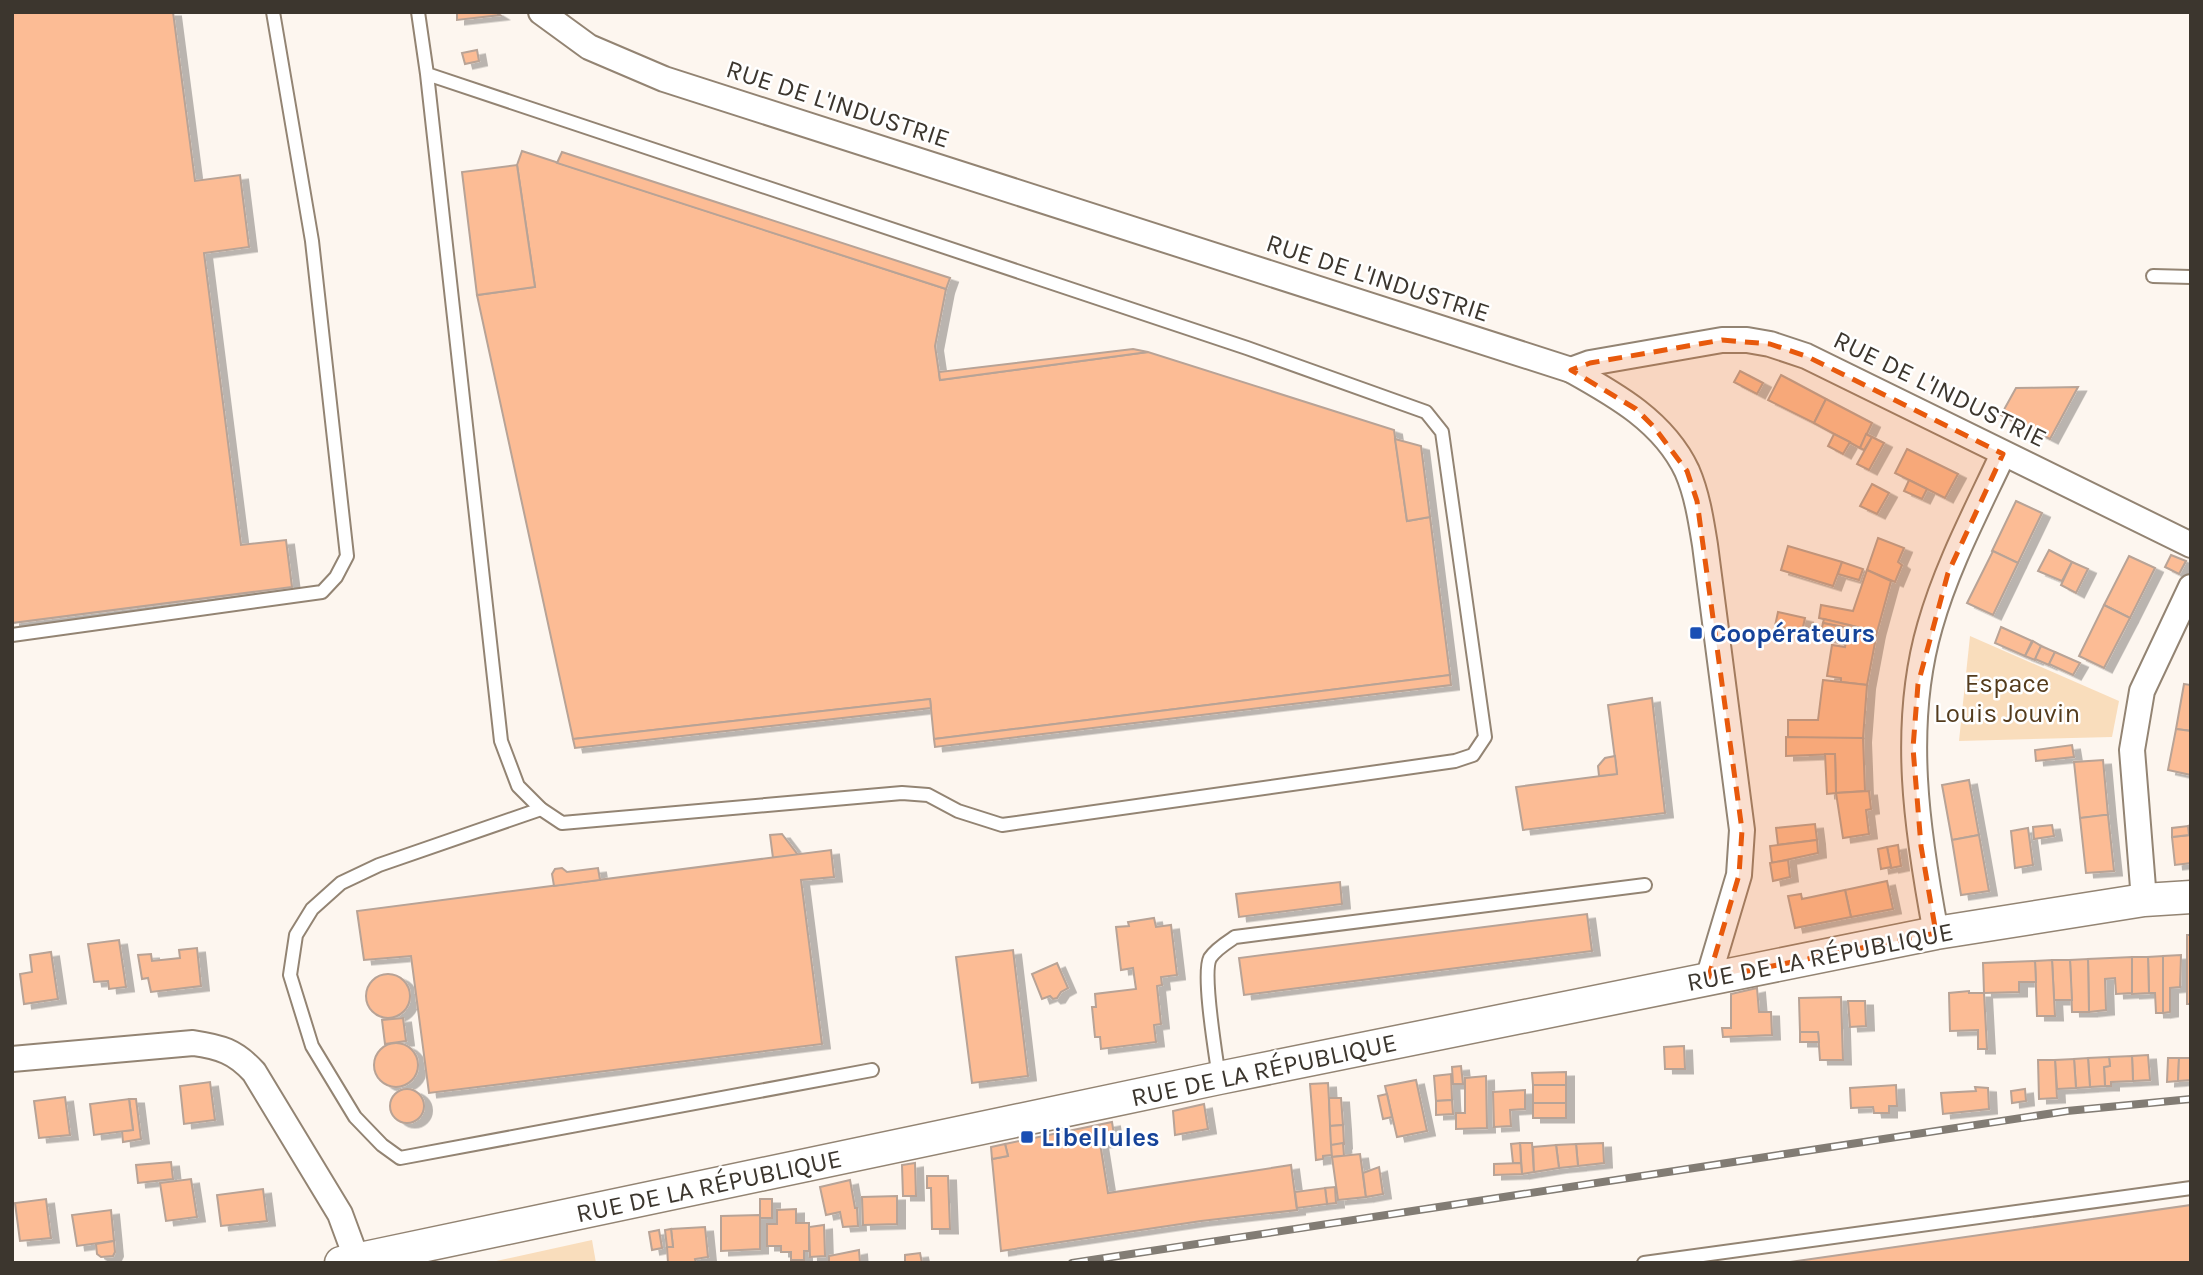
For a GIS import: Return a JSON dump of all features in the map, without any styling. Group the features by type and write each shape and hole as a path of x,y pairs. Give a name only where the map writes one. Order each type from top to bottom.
{"street":[{"name":"RUE DE L'INDUSTRIE","path":"541,12 589,47 664,79 1570,370 1590,363 1722,340 1770,344 1806,356 2191,545"},
{"path":"1570,370 1610,391 1636,409 1654,427 1674,449 1687,471 1697,501 1742,830 1738,875 1708,979"},
{"path":"1936,933 1921,846 1914,761 1918,684 1929,627 1948,573 2003,454"},
{"path":"2144,900 2132,750 2142,691 2191,587"},
{"name":"RUE DE LA RÉPUBLIQUE","path":"349,1261 1219,1078 1936,933 2144,900 2191,897"},
{"path":"12,1059 193,1043 220,1047 243,1060 254,1072 340,1214 349,1261"}],"lane":[{"path":"12,635 323,592 336,577 347,556 312,241 273,12"},
{"path":"418,12 502,741 518,786 541,809 562,822 902,793 928,795 958,811 1002,825 1455,761 1473,755 1485,737 1442,432 1426,412 1247,348 427,74"},
{"path":"2153,276 2191,277"},
{"path":"541,809 379,865 341,883 312,909 296,935 289,975 312,1046 355,1117 382,1145 400,1158 872,1070"},
{"path":"1219,1078 1208,992 1209,960 1220,947 1235,937 1645,885"},
{"path":"1644,1263 2191,1188"}],"highlighted area":[{"path":"1722,340 1770,344 1806,356 2003,454 1948,573 1918,684 1913,748 1921,846 1936,933 1708,979 1739,875 1742,830 1697,501 1687,471 1654,427 1636,409 1571,370 1590,363"}],"green space":[{"name":"Espace Louis Jouvin","path":"1970,636 2119,701 2112,737 1959,741"},
{"path":"592,1240 596,1263 487,1263"}],"building":[{"path":"12,12 173,12 195,181 240,175 249,247 204,253 241,545 286,540 292,587 12,623"},
{"path":"457,12 495,12 500,15 457,20"},
{"path":"477,50 479,61 465,64 462,53"},
{"path":"522,151 946,289 935,346 940,380 1148,352 1394,430 1407,521 1430,517 1450,675 934,739 930,699 573,739 477,295 535,287 517,165"},
{"path":"562,152 950,278 946,289 557,163"},
{"path":"517,165 535,287 477,295 462,172"},
{"path":"1133,349 1148,352 940,380 939,372"},
{"path":"1740,371 1763,383 1757,394 1734,382"},
{"path":"1781,375 1826,399 1814,423 1768,400"},
{"path":"2078,387 2050,439 2001,415 2016,388"},
{"path":"1826,399 1872,423 1860,448 1814,423"},
{"path":"1834,434 1850,442 1843,454 1828,446"},
{"path":"1866,434 1872,437 1864,450 1860,448"},
{"path":"1872,437 1884,443 1869,470 1857,464"},
{"path":"1395,439 1421,446 1430,517 1407,521"},
{"path":"1907,449 1958,474 1945,498 1895,473"},
{"path":"1909,480 1927,489 1922,499 1904,491"},
{"path":"1872,484 1889,493 1877,514 1860,506"},
{"path":"2016,501 2042,513 2018,563 1992,551"},
{"path":"1878,538 1904,548 1898,562 1902,565 1895,582 1867,570"},
{"path":"1788,546 1842,562 1833,586 1781,570"},
{"path":"2049,550 2072,562 2062,581 2038,571"},
{"path":"1993,551 2018,563 1993,615 1967,603"},
{"path":"2171,555 2186,561 2179,574 2165,567"},
{"path":"2129,556 2155,568 2130,618 2104,605"},
{"path":"1842,562 1863,569 1859,580 1838,574"},
{"path":"2072,562 2088,569 2076,593 2061,585"},
{"path":"1867,570 1891,581 1877,632 1819,618 1821,605 1853,611"},
{"path":"2104,605 2130,618 2104,668 2079,656"},
{"path":"1778,612 1805,618 1802,631 1775,626"},
{"path":"1824,619 1849,625 1848,628 1823,623"},
{"path":"1823,623 1848,628 1849,625 1877,632 1867,685 1841,682 1841,678 1827,676 1832,645 1845,647 1846,642 1820,636"},
{"path":"2001,627 2032,641 2025,656 1995,643"},
{"path":"2033,641 2041,646 2035,660 2025,656"},
{"path":"2041,646 2055,652 2049,665 2035,659"},
{"path":"2055,652 2080,663 2073,675 2049,664"},
{"path":"1450,675 1451,685 935,747 934,739"},
{"path":"1823,680 1867,685 1863,738 1788,738 1788,720 1818,720"},
{"path":"2184,684 2191,685 2191,731 2176,729"},
{"path":"1652,698 1665,813 1523,830 1516,787 1617,774 1608,705"},
{"path":"930,699 931,708 575,748 573,739"},
{"path":"2176,729 2191,731 2191,775 2168,770"},
{"path":"1786,737 1863,738 1865,791 1836,793 1835,754 1786,756"},
{"path":"2072,745 2074,757 2036,761 2035,750"},
{"path":"1825,754 1835,754 1836,793 1827,794"},
{"path":"1615,756 1617,774 1599,776 1598,766 1605,758"},
{"path":"2103,760 2108,815 2080,818 2074,762"},
{"path":"1969,780 1979,835 1952,840 1942,785"},
{"path":"1869,791 1871,809 1866,810 1869,834 1843,838 1836,793"},
{"path":"2108,815 2114,871 2086,873 2080,818"},
{"path":"1815,824 1817,840 1778,845 1776,828"},
{"path":"2052,825 2054,836 2034,839 2033,827"},
{"path":"2191,825 2191,863 2175,865 2172,837 2189,835 2188,826"},
{"path":"2188,826 2189,835 2172,837 2172,828"},
{"path":"2028,828 2033,865 2015,868 2011,831"},
{"path":"782,834 798,855 773,858 770,835"},
{"path":"1979,835 1989,891 1961,895 1952,840"},
{"path":"1817,840 1818,853 1772,863 1770,846"},
{"path":"1898,845 1901,866 1891,868 1887,847"},
{"path":"1887,847 1891,867 1881,869 1878,849"},
{"path":"831,850 834,877 801,880 822,1044 429,1093 411,956 364,960 357,911"},
{"path":"1788,860 1790,877 1773,881 1770,863"},
{"path":"562,868 567,872 598,868 600,880 554,886 552,874 555,869"},
{"path":"1887,881 1893,909 1851,917 1845,890"},
{"path":"1340,882 1342,904 1239,917 1236,894"},
{"path":"1845,890 1851,917 1795,928 1788,896 1801,894 1802,899"},
{"path":"1587,914 1592,951 1244,995 1239,958"},
{"path":"1154,918 1156,927 1171,925 1177,975 1161,977 1162,985 1157,986 1161,1024 1154,1025 1156,1042 1101,1049 1100,1037 1095,1037 1092,1007 1096,1007 1095,994 1136,989 1133,968 1121,970 1116,927"},
{"path":"2187,935 2191,935 2191,1004 2187,1004"},
{"path":"119,940 126,987 109,989 108,981 94,982 88,944"},
{"path":"197,948 201,986 151,992 148,978 142,979 138,955 151,954 152,961 180,958 179,950"},
{"path":"1013,950 1028,1076 972,1083 956,957"},
{"path":"51,952 58,999 24,1004 20,974 32,972 30,955"},
{"path":"2181,955 2180,987 2170,988 2170,1012 2163,1013 2163,956"},
{"path":"2163,956 2163,1013 2156,1013 2155,993 2149,993 2148,957"},
{"path":"2132,957 2132,993 2116,994 2115,978 2105,979 2106,1010 2089,1012 2088,959"},
{"path":"2132,957 2148,957 2149,993 2132,994"},
{"path":"2088,959 2089,1012 2072,1012 2070,960"},
{"path":"2052,960 2070,960 2072,1000 2054,1000"},
{"path":"2052,960 2055,1016 2037,1016 2035,961"},
{"path":"2035,961 2036,982 2019,982 2019,992 1984,993 1983,963"},
{"path":"1057,963 1068,988 1057,998 1050,996 1042,999 1032,974"},
{"path":"388,974 397,975 404,980 409,987 409,1005 404,1012 397,1017 388,1018 379,1017 372,1012 367,1005 366,996 367,987 372,980 379,975"},
{"path":"1757,988 1759,1012 1771,1012 1772,1035 1723,1037 1722,1028 1731,1028 1731,994"},
{"path":"1949,993 1984,993 1987,1049 1978,1049 1978,1030 1950,1031"},
{"path":"1841,997 1843,1060 1820,1060 1818,1032 1800,1032 1799,998"},
{"path":"1848,1001 1865,1001 1866,1026 1850,1027"},
{"path":"403,1018 406,1041 385,1044 382,1020"},
{"path":"1800,1032 1818,1032 1819,1042 1800,1042"},
{"path":"396,1043 412,1049 418,1065 412,1081 396,1087 380,1081 374,1065 380,1049"},
{"path":"1684,1046 1685,1069 1665,1069 1664,1047"},
{"path":"2148,1055 2150,1080 2133,1081 2132,1056"},
{"path":"2132,1056 2133,1081 2111,1082 2111,1086 2105,1086 2104,1067 2110,1066 2109,1057"},
{"path":"2109,1057 2110,1066 2104,1067 2105,1086 2090,1087 2088,1058"},
{"path":"2088,1058 2090,1087 2076,1088 2074,1059"},
{"path":"2168,1058 2179,1058 2178,1081 2167,1082"},
{"path":"2179,1058 2191,1058 2191,1080 2178,1081"},
{"path":"2074,1059 2076,1088 2057,1089 2055,1060"},
{"path":"2038,1060 2055,1060 2057,1098 2039,1099"},
{"path":"1461,1066 1463,1084 1453,1084 1452,1067"},
{"path":"1566,1072 1566,1085 1533,1085 1532,1073"},
{"path":"1451,1074 1452,1100 1436,1101 1434,1076"},
{"path":"1486,1076 1487,1128 1456,1129 1456,1113 1465,1113 1465,1078"},
{"path":"1416,1080 1427,1131 1397,1137 1385,1086"},
{"path":"210,1082 215,1120 184,1124 180,1086"},
{"path":"1328,1083 1332,1155 1316,1160 1310,1084"},
{"path":"1533,1085 1566,1085 1566,1103 1533,1103"},
{"path":"1896,1085 1897,1106 1889,1106 1889,1113 1874,1113 1873,1107 1851,1108 1850,1088"},
{"path":"1975,1087 1988,1088 1989,1109 1943,1114 1941,1093 1976,1091"},
{"path":"407,1089 419,1094 424,1106 419,1118 407,1123 395,1118 390,1106 395,1094"},
{"path":"2025,1089 2026,1101 2012,1103 2011,1091"},
{"path":"1525,1090 1525,1109 1510,1110 1511,1126 1494,1127 1493,1092"},
{"path":"1387,1094 1392,1117 1383,1119 1378,1096"},
{"path":"65,1097 70,1135 39,1138 34,1101"},
{"path":"1329,1098 1341,1098 1343,1125 1330,1126"},
{"path":"129,1099 136,1099 141,1139 123,1142 122,1131 133,1130"},
{"path":"129,1099 133,1130 94,1135 90,1104"},
{"path":"1452,1100 1453,1114 1436,1115 1436,1101"},
{"path":"1533,1103 1566,1103 1566,1118 1533,1118"},
{"path":"1204,1104 1208,1129 1175,1135 1173,1111"},
{"path":"1112,1122 1115,1141 1100,1143 1108,1193 1291,1165 1297,1210 1201,1221 1001,1251 992,1159 1008,1156 1005,1144"},
{"path":"1343,1125 1344,1144 1331,1145 1330,1126"},
{"path":"1343,1143 1344,1156 1332,1157 1331,1145"},
{"path":"1520,1143 1532,1143 1534,1172 1522,1174"},
{"path":"1520,1143 1521,1163 1513,1163 1511,1144"},
{"path":"1603,1143 1604,1163 1578,1166 1576,1144"},
{"path":"1005,1144 1008,1156 992,1159 991,1147"},
{"path":"1576,1144 1578,1166 1559,1168 1556,1145"},
{"path":"1556,1145 1559,1168 1534,1172 1533,1147"},
{"path":"1360,1154 1366,1197 1338,1200 1332,1157"},
{"path":"171,1162 173,1179 138,1183 136,1165"},
{"path":"915,1163 916,1196 903,1196 902,1165"},
{"path":"1521,1163 1522,1174 1494,1175 1494,1164"},
{"path":"1379,1167 1383,1194 1366,1197 1363,1173"},
{"path":"927,1176 948,1176 950,1229 932,1229 931,1188 927,1188"},
{"path":"191,1179 197,1217 166,1221 160,1183"},
{"path":"850,1180 858,1226 843,1227 840,1212 826,1215 820,1187"},
{"path":"1335,1187 1336,1203 1327,1204 1325,1188"},
{"path":"1325,1188 1327,1204 1297,1208 1295,1192"},
{"path":"263,1189 267,1221 221,1226 217,1195"},
{"path":"897,1196 897,1224 863,1225 862,1197"},
{"path":"46,1199 51,1238 20,1241 15,1203"},
{"path":"760,1199 772,1199 772,1218 760,1218"},
{"path":"2191,1205 2191,1263 1783,1263"},
{"path":"796,1209 796,1223 809,1223 809,1251 804,1251 804,1260 791,1260 791,1252 781,1252 781,1246 767,1246 767,1224 777,1224 777,1210"},
{"path":"111,1210 114,1241 77,1246 72,1215"},
{"path":"760,1215 760,1249 721,1251 721,1216"},
{"path":"824,1225 825,1256 810,1257 809,1227"},
{"path":"705,1227 708,1257 695,1259 696,1263 668,1263 667,1247 673,1247 671,1229"},
{"path":"671,1229 673,1247 667,1247 665,1230"},
{"path":"659,1230 662,1248 652,1250 649,1232"},
{"path":"114,1241 113,1256 101,1257 97,1254 96,1244"},
{"path":"859,1250 860,1263 829,1263 829,1256"},
{"path":"920,1253 922,1263 905,1263 905,1255"}],"railway":[{"path":"1072,1263 2067,1111 2191,1099"}],"place":[{"name":"Coopérateurs","path":"1696,633"},
{"name":"Libellules","path":"1027,1137"}]}
